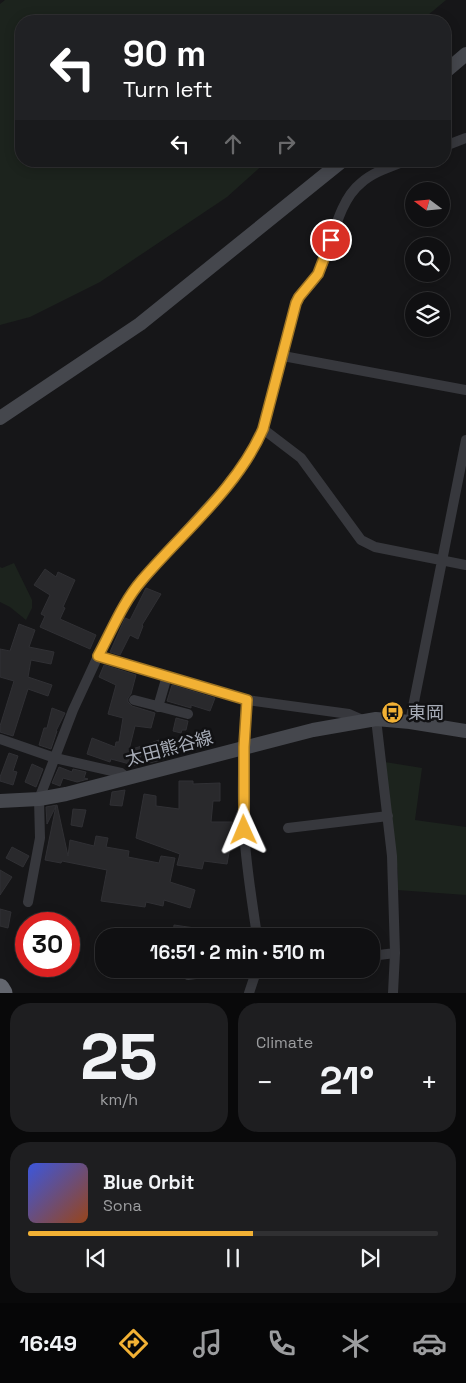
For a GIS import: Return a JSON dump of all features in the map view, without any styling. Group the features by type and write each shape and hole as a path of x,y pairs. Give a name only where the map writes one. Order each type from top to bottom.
{"highway":[{"path":"0,988 3,993"}],"main road":[{"path":"451,67 466,54"},
{"path":"0,418 140,324 335,167"},
{"name":"太田熊谷線","path":"0,800 40,799 66,794 313,730 371,720 410,722 466,731"}],"street":[{"path":"451,144 466,138"},
{"path":"28,902 40,838 40,799 73,710 98,656 128,598 225,488 258,441 263,429 296,303 318,274 349,197 362,182 375,173 390,167"},
{"path":"283,356 466,390"},
{"path":"263,429 301,458 361,540 375,547 466,565"},
{"path":"410,722 466,440"},
{"path":"98,656 247,700 349,714 371,720 388,816 392,856 395,953 393,993"},
{"path":"158,706 167,676"},
{"path":"134,700 188,714"},
{"path":"247,700 244,747 244,830 251,904 256,928"},
{"path":"0,750 3,740 55,758 121,773 129,779"},
{"path":"288,828 388,816"},
{"path":"380,955 395,953"},
{"path":"249,993 253,978"}],"shaded area":[{"path":"5,0 446,0 428,15 15,15 15,167 260,167 227,197 100,282 30,317 0,325 0,4"},
{"path":"14,563 32,600 32,608 26,620 10,607 0,602 0,567 2,568"},
{"path":"385,762 422,768 415,820 466,827 466,895 397,890 398,874"}],"building":[{"path":"45,569 56,577 58,572 75,580 63,607 65,608 60,619 96,635 90,649 40,627 45,616 41,614 50,595 34,585"},
{"path":"146,588 161,594 142,625 138,639 130,635 120,655 110,652 125,618 130,620"},
{"path":"19,624 35,630 29,647 54,652 51,664 31,660 28,677 52,685 48,696 28,689 13,736 0,732 0,726 14,681 0,677 0,649 10,651"},
{"path":"104,665 136,675 128,702 132,706 155,713 151,728 135,726 129,750 145,745 137,766 111,759 110,762 87,754 92,738 115,747 116,742 119,742 123,718 108,714 116,685 99,677"},
{"path":"172,685 215,698 210,711 191,705 191,708 167,701"},
{"path":"52,708 65,713 56,731 51,749 39,745 44,728 47,728"},
{"path":"176,718 188,721 186,730 182,730 181,733 173,731"},
{"path":"159,740 165,759 149,763 146,745"},
{"path":"9,753 18,756 13,771 17,772 13,785 0,781"},
{"path":"32,764 43,769 36,787 25,782"},
{"path":"59,767 72,772 73,769 86,772 84,778 88,779 77,782 63,778 60,786 52,783"},
{"path":"179,781 193,781 193,784 220,783 220,801 213,801 211,822 232,822 227,864 204,861 202,869 177,865 180,854 136,838 144,794 156,796 156,806 179,809"},
{"path":"125,790 122,806 110,805 112,792"},
{"path":"57,805 68,856 70,840 94,846 96,836 108,838 106,847 129,851 128,857 159,863 161,856 175,858 170,882 195,890 190,908 164,900 163,906 146,902 145,907 101,901 107,870 62,861 61,863 45,860 56,806 47,824 46,807"},
{"path":"73,809 86,810 82,827 71,825"},
{"path":"12,847 29,856 23,867 6,858"},
{"path":"0,870 12,877 0,895"},
{"path":"0,909 11,912 8,928 0,926"},
{"path":"174,925 195,928 174,928"}],"place":[{"name":"東岡","path":"392,712"}],"route":[{"path":"244,830 244,747 247,700 98,656 128,598 225,488 258,441 263,429 296,303 318,274 331,240"}]}
